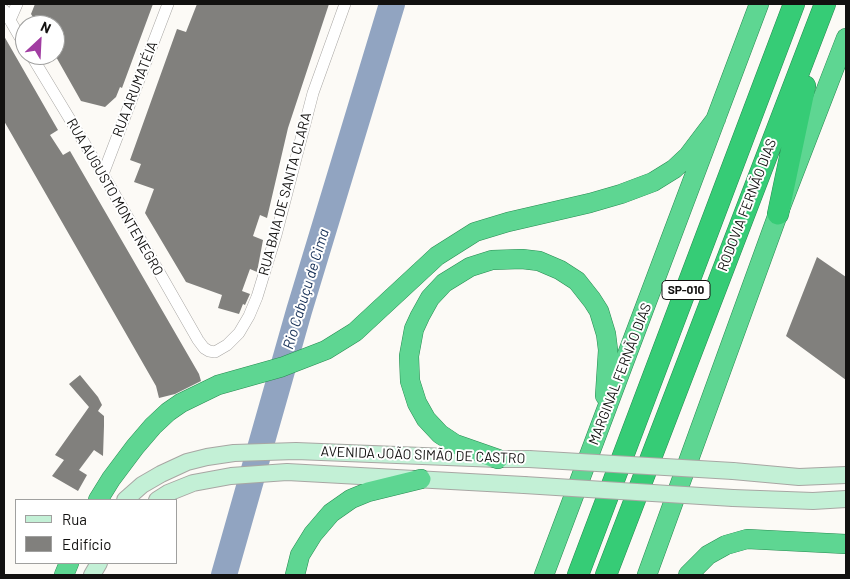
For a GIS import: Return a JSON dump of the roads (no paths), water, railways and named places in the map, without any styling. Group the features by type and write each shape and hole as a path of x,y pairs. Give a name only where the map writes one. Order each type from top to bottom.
{"highway":[{"name":"MARGINAL FERNÃO DIAS","path":"544,575 759,4"},
{"name":"RODOVIA FERNÃO DIAS","path":"578,575 794,4"},
{"path":"778,214 822,12"},
{"name":"RODOVIA FERNÃO DIAS","path":"606,575 822,12"},
{"path":"647,575 778,214 823,102 846,38"},
{"path":"99,499 135,447 168,412 181,403 218,385 282,367 326,350 355,332 437,256 476,232 508,222 598,201 653,182 674,169 688,156 716,120"},
{"path":"498,459 455,444 440,434 426,420 417,403 410,381 409,356 414,330 420,316 430,298 444,283 470,268 492,260 522,259 538,261 560,270 577,281 599,311 606,334 608,350 602,420"},
{"path":"295,575 300,555 308,541 331,513 350,499 368,492 421,478"},
{"path":"688,575 708,555 726,545 748,539 846,544"}],"main road":[{"path":"823,102 846,61"},
{"name":"AVENIDA JOÃO SIMÃO DE CASTRO","path":"126,499 142,485 187,462 234,452 296,450 529,459 733,471 799,477 846,476"},
{"name":"AVENIDA JOÃO SIMÃO DE CASTRO","path":"159,499 193,483 231,476 287,472 421,478 733,498 813,501 846,499"},
{"path":"65,575 75,564"},
{"path":"92,575 98,564"}],"street":[{"path":"10,20 16,4"},
{"name":"RUA ARUMATÉIA","path":"102,174 168,4"},
{"name":"RUA BAIA DE SANTA CLARA","path":"198,340 209,351 215,352 222,349 239,333 253,307 276,235 313,93 345,4"},
{"path":"4,10 15,29"},
{"name":"RUA AUGUSTO MONTENEGRO","path":"37,65 198,340"}],"waterway":[{"name":"Rio Cabuçu de Cima","path":"224,575 299,311 392,4"}]}
